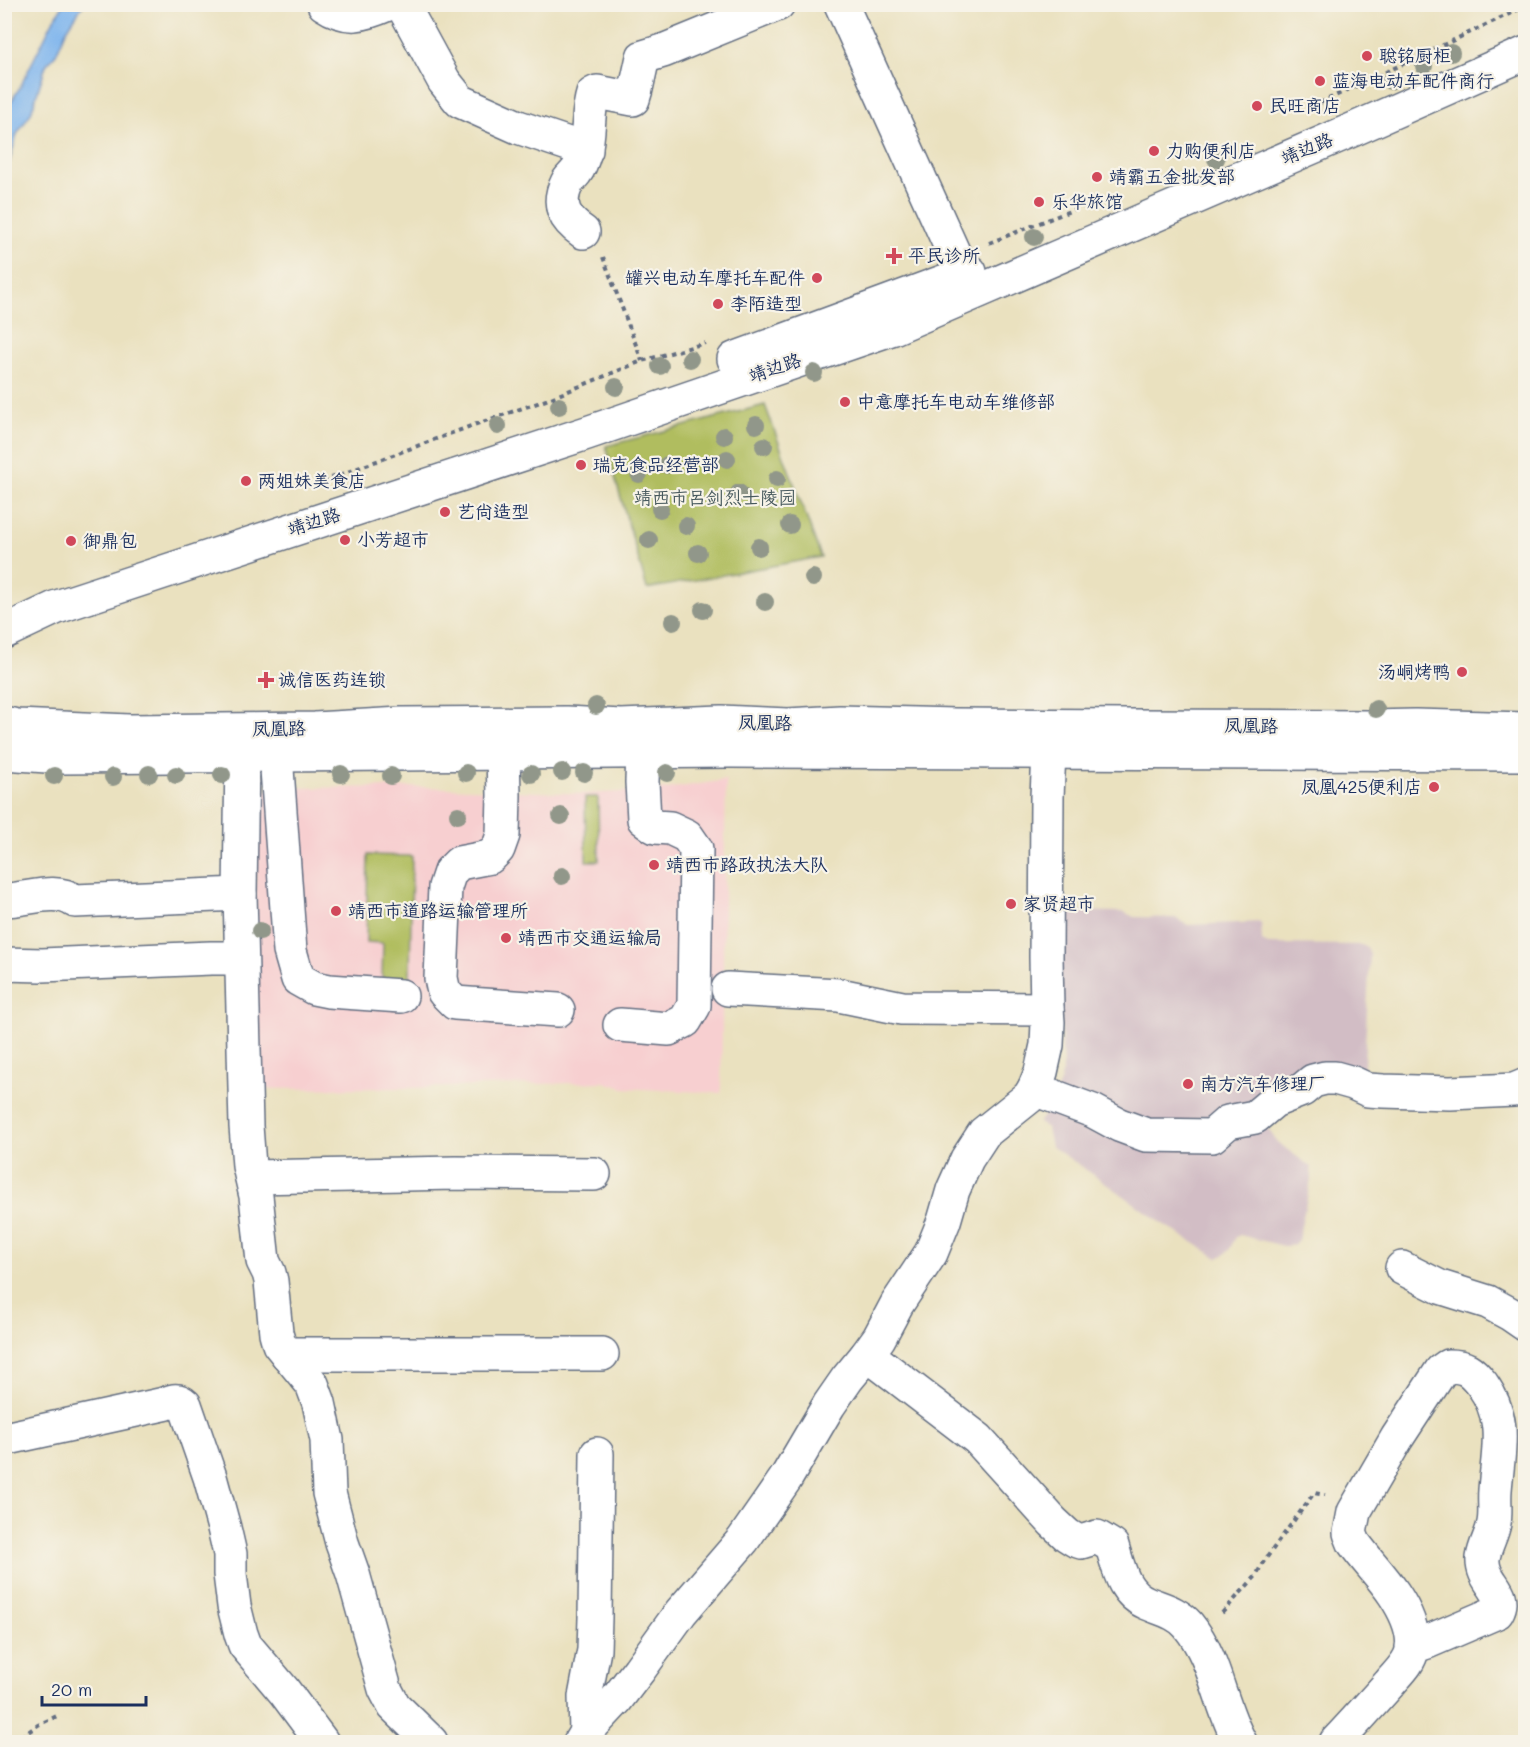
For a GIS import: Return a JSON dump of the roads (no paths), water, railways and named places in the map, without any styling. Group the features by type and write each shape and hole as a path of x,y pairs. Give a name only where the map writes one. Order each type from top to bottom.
{"main road":[{"path":"324,4 336,12 353,16 388,4"},
{"path":"402,4 444,81 460,101 518,127 586,150"},
{"path":"583,232 566,217 563,195 567,182 578,170 586,150 593,94 597,92 633,99 643,57 778,4"},
{"path":"842,4 959,266"},
{"name":"靖边路","path":"4,614 124,569 584,414 959,266 1052,241 1526,34"},
{"name":"靖边路","path":"4,632 57,608 598,429 891,329 1526,53"},
{"name":"凤凰路","path":"4,723 17,726 129,731 315,729 413,724 567,723 621,726 722,722 789,725 840,722 955,725 1415,726 1526,729"},
{"path":"620,1025 669,1029 685,1021 694,1006 696,849 687,836 670,828 656,827 644,819 642,782 644,752"},
{"name":"凤凰路","path":"4,753 61,757 644,752 1526,754"},
{"path":"583,1737 616,1700 681,1612 743,1540 786,1478 835,1396 879,1338 897,1304 931,1253 953,1190 967,1160 984,1133 1029,1097 1034,1089 1041,1072 1047,1045 1049,752"},
{"path":"503,753 504,835 498,849 490,857 459,863 450,872 445,887 441,978 444,992 455,1003 558,1010"},
{"path":"276,755 290,951 298,979 322,990 401,996"},
{"path":"242,756 240,894 246,1126 249,1166 259,1219 263,1261 271,1281 276,1333 281,1349 312,1384 320,1403 327,1440 329,1493 386,1689 394,1706 431,1743"},
{"path":"4,900 59,894 75,901 240,894"},
{"path":"4,964 242,958"},
{"path":"728,989 839,995 902,1008 1047,1009"},
{"path":"1034,1089 1093,1111 1119,1125 1146,1135 1212,1136 1228,1122 1256,1117 1274,1101 1302,1090 1313,1081 1325,1078 1353,1083 1368,1090 1383,1091 1450,1093 1514,1090 1526,1085"},
{"path":"252,1176 456,1173 594,1174"},
{"path":"1402,1268 1440,1287 1488,1302 1526,1325"},
{"path":"287,1354 602,1354"},
{"path":"866,1356 880,1364 978,1439 1067,1535 1081,1542 1097,1537 1112,1546 1122,1579 1134,1593 1145,1602 1175,1614 1186,1623 1199,1642 1212,1666 1224,1709 1240,1743"},
{"path":"1336,1743 1403,1668 1412,1653 1412,1647 1413,1636 1394,1593 1366,1561 1354,1543 1350,1533 1354,1512 1397,1438 1441,1371 1448,1366 1461,1366 1473,1373 1491,1397 1499,1418 1495,1519 1486,1545 1483,1566 1486,1576 1499,1594 1500,1607 1497,1612 1412,1647"},
{"path":"4,1439 175,1400 181,1401 185,1405 210,1477 226,1537 230,1554 234,1606 240,1634 245,1645 284,1691 322,1743"},
{"path":"583,1737 585,1697 594,1650 597,1454"}],"water":[{"path":"63,5 83,5 66,31 56,54 46,65 31,113 17,134 5,178 5,112"}],"place":[{"name":"聪铭厨柜","path":"1367,56"},
{"name":"蓝海电动车配件商行","path":"1320,81"},
{"name":"民旺商店","path":"1257,106"},
{"name":"力购便利店","path":"1154,151"},
{"name":"靖霸五金批发部","path":"1097,177"},
{"name":"乐华旅馆","path":"1039,202"},
{"name":"平民诊所","path":"894,256"},
{"name":"罐兴电动车摩托车配件","path":"817,278"},
{"name":"李陌造型","path":"718,304"},
{"name":"中意摩托车电动车维修部","path":"845,402"},
{"name":"瑞克食品经营部","path":"581,465"},
{"name":"两姐妹美食店","path":"246,481"},
{"name":"艺尚造型","path":"445,512"},
{"name":"小芳超市","path":"345,540"},
{"name":"御鼎包","path":"71,541"},
{"name":"汤峒烤鸭","path":"1462,672"},
{"name":"诚信医药连锁","path":"266,680"},
{"name":"凤凰425便利店","path":"1434,787"},
{"name":"靖西市路政执法大队","path":"654,865"},
{"name":"家贤超市","path":"1011,904"},
{"name":"靖西市道路运输管理所","path":"336,911"},
{"name":"靖西市交通运输局","path":"506,938"},
{"name":"南方汽车修理厂","path":"1188,1084"}],"park label":[{"name":"靖西市吕剑烈士陵园","path":"715,498"}]}
